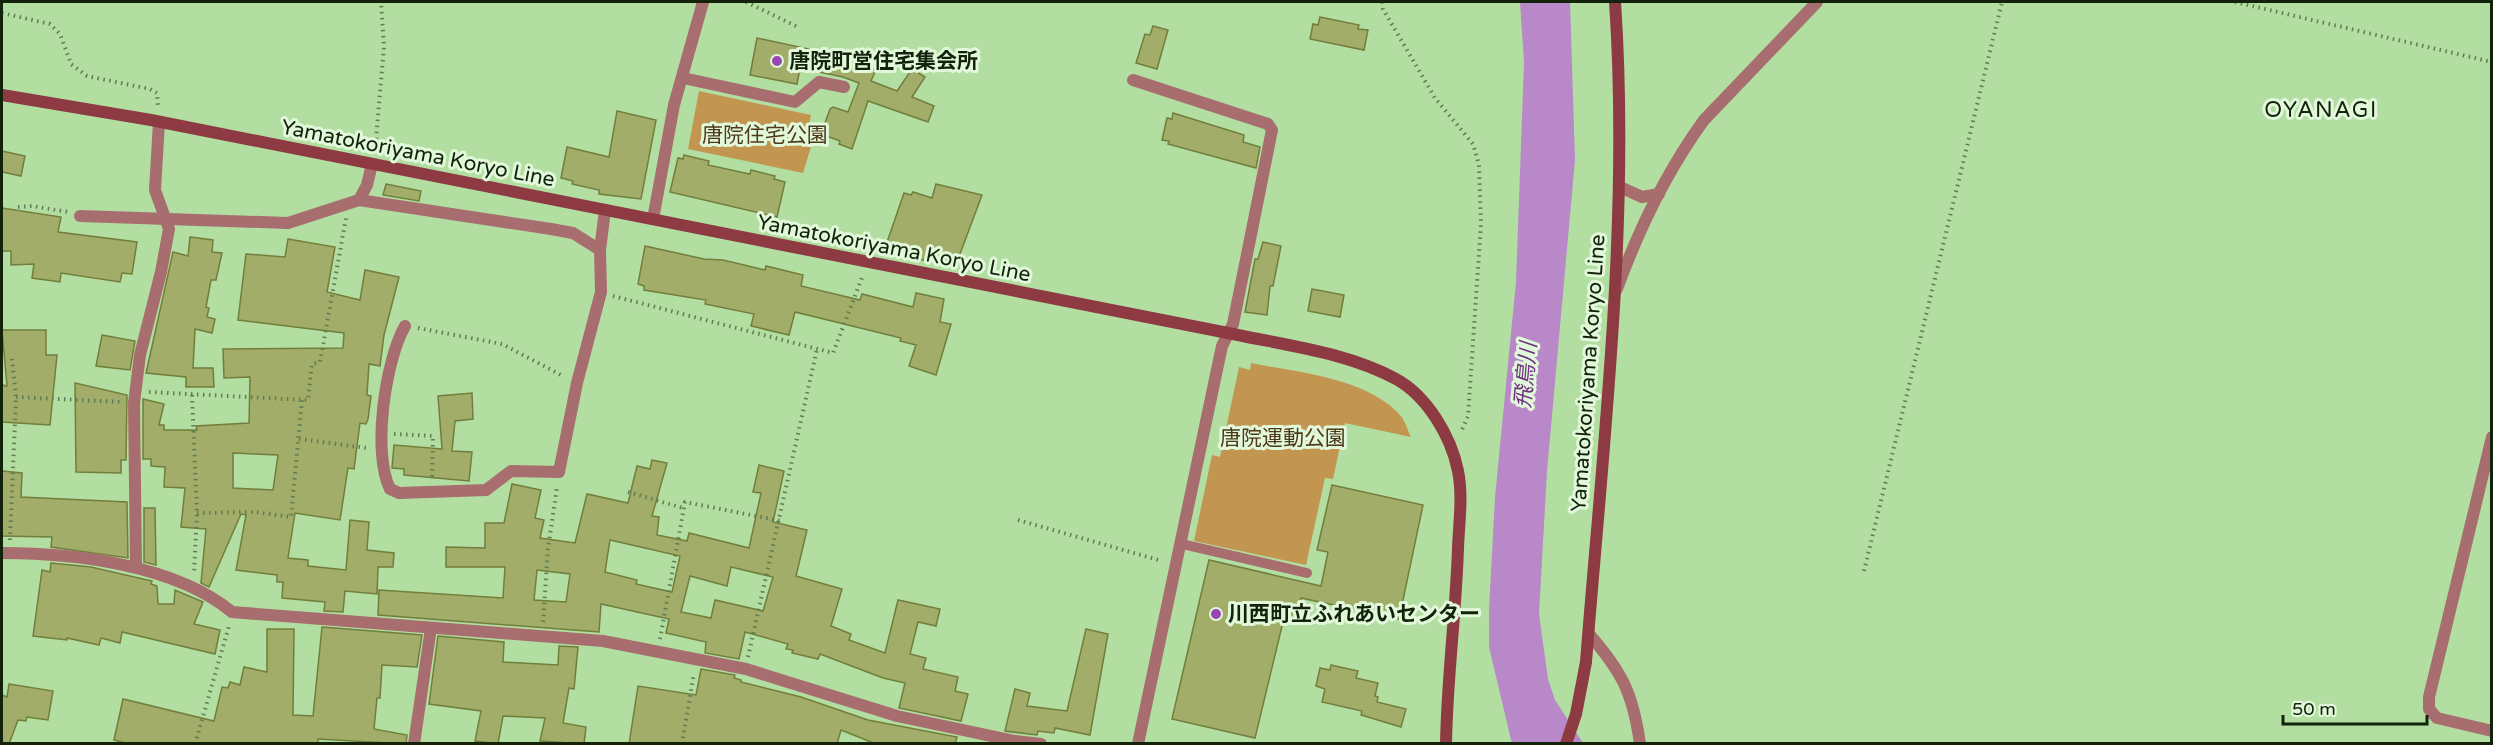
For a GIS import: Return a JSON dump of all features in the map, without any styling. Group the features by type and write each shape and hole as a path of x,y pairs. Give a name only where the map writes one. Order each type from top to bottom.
{"main road":[{"name":"Yamatokoriyama Koryo Line","path":"1566,744 1576,714 1586,662 1613,299 1620,187 1615,2"},
{"name":"Yamatokoriyama Koryo Line","path":"2,95 34,98 159,122 1227,333 1373,367 1399,380 1421,399 1442,427 1454,453 1460,498 1446,744"}],"street":[{"path":"652,219 674,105 703,2"},
{"path":"1613,299 1624,268 1659,194 1704,120 1817,2"},
{"path":"683,78 795,102 819,82 844,87"},
{"path":"1133,80 1268,124 1272,130 1233,324 1227,333 1138,744"},
{"path":"136,567 135,397 140,355 162,272 169,229 155,190 159,122"},
{"path":"354,202 367,185 372,164"},
{"path":"1620,187 1642,197 1659,194"},
{"path":"80,216 288,223 354,202 573,233 600,250"},
{"path":"405,326 395,343 382,410 383,476 390,489 399,493 486,490 511,471 560,472 577,383 601,292 600,250 604,210"},
{"path":"2492,437 2429,697 2429,709 2438,718 2492,731"},
{"path":"6,553 136,567 191,586 212,596 232,612 603,641 746,669 897,716 1015,741 1041,744"},
{"path":"414,744 431,628"},
{"path":"1588,634 1616,665 1635,712 1640,744"}],"lane":[{"path":"1182,544 1307,573"}],"path":[{"path":"372,164 378,129 384,47 381,2"},
{"path":"746,2 800,28"},
{"path":"1382,2 1383,9 1435,98 1473,144 1479,165 1481,224 1468,416 1454,453"},
{"path":"1864,571 2002,2"},
{"path":"2235,2 2492,62"},
{"path":"2,13 50,24 60,34 71,64 87,76 157,93 159,122"},
{"path":"16,397 222,394 308,400 312,364 320,362 354,202"},
{"path":"18,207 32,206 80,216"},
{"path":"601,292 833,353 867,262"},
{"path":"405,326 502,344 577,383"},
{"path":"746,669 781,521 817,349"},
{"path":"6,553 16,397 12,359"},
{"path":"191,586 197,549 192,395"},
{"path":"197,513 256,512 291,517 302,400"},
{"path":"382,434 433,436 432,492"},
{"path":"300,439 382,450"},
{"path":"542,638 548,549 560,472"},
{"path":"628,492 683,508"},
{"path":"657,652 685,502 781,521"},
{"path":"1017,520 1177,565"},
{"path":"195,744 232,612"},
{"path":"682,744 696,659"}],"green space":[{"name":"唐院住宅公園","path":"699,91 811,115 809,125 817,127 803,173 688,149"},
{"name":"唐院運動公園","path":"1251,363 1331,379 1370,393 1401,416 1411,437 1345,423 1333,479 1325,478 1306,565 1194,541 1212,455 1220,457 1239,367 1250,370"}],"water":[{"name":"飛鳥川","path":"1520,2 1570,2 1575,160 1547,471 1539,614 1548,679 1555,700 1583,743 1512,744 1489,647 1495,497 1516,282 1524,62"}],"building":[{"path":"1320,17 1359,25 1358,29 1368,30 1364,50 1310,39 1313,24 1318,25"},
{"path":"1153,26 1168,30 1157,69 1136,63 1145,34 1150,35"},
{"path":"757,38 855,59 876,70 871,81 897,91 912,69 925,77 912,97 934,106 928,122 868,101 852,149 839,144 840,141 821,134 830,109 833,107 848,112 859,83 843,77 800,68 797,84 750,75"},
{"path":"617,111 656,120 641,199 599,194 599,190 572,184 573,181 561,178 567,147 609,157"},
{"path":"1173,113 1244,135 1243,142 1260,147 1256,168 1168,144 1169,141 1162,140 1167,118 1172,119"},
{"path":"2,151 25,156 21,176 2,172"},
{"path":"684,155 709,161 708,165 750,174 751,170 775,176 774,179 785,182 777,217 670,192 678,158 683,159"},
{"path":"386,184 421,191 419,201 383,195"},
{"path":"936,184 982,195 957,262 927,256 926,261 885,248 904,193 911,195 913,192 932,198"},
{"path":"2,208 61,217 58,232 137,242 132,274 122,273 120,282 61,273 60,282 32,278 34,264 11,265 11,251 2,251"},
{"path":"190,237 213,240 212,252 222,253 216,280 211,280 206,307 209,308 207,317 215,319 212,333 195,329 193,368 213,368 214,387 186,387 186,377 146,373 173,252 188,256"},
{"path":"288,239 335,247 327,292 360,300 365,270 399,277 384,335 380,366 369,364 367,395 371,396 368,419 366,424 360,423 354,469 348,468 340,520 295,513 288,558 308,560 308,566 346,570 350,520 369,522 367,550 394,553 393,567 378,567 377,594 345,591 343,612 324,611 325,602 282,598 283,582 277,582 277,575 236,570 246,515 241,514 209,587 201,583 206,529 181,527 185,488 164,487 165,467 151,466 151,459 143,459 143,399 164,404 159,425 164,425 164,430 197,430 196,426 249,423 250,377 224,378 223,349 343,348 344,333 238,320 246,254 285,257","holes":["233,453 278,455 273,490 233,488"]},
{"path":"1263,242 1281,246 1273,286 1270,286 1267,315 1245,312 1255,259 1258,259"},
{"path":"645,246 765,270 766,266 803,275 801,286 860,300 862,294 913,307 916,293 944,299 940,322 951,324 936,375 909,366 916,345 900,341 901,338 795,312 789,335 751,326 754,314 705,304 706,300 644,290 644,286 638,284"},
{"path":"1312,289 1344,295 1340,317 1308,311"},
{"path":"2,330 46,330 46,355 57,355 50,425 2,422 2,385 7,386"},
{"path":"102,335 135,341 130,370 96,366"},
{"path":"75,383 127,395 126,460 121,460 121,473 76,472"},
{"path":"472,393 473,419 455,421 452,451 472,452 469,481 404,475 404,469 392,468 394,445 442,449 438,396"},
{"path":"652,460 667,463 652,516 659,517 657,535 687,541 689,533 749,548 761,493 753,492 759,465 784,471 773,522 807,530 796,576 842,589 831,626 851,634 849,640 885,653 898,600 940,609 936,626 918,622 910,654 926,658 923,669 958,677 955,691 968,694 961,721 899,708 905,683 883,678 820,654 818,659 792,653 793,650 786,649 788,644 745,632 739,659 705,653 706,642 666,633 669,619 601,604 599,632 378,615 379,590 503,598 505,567 446,567 446,547 485,548 485,523 504,523 512,484 541,490 535,518 544,520 540,538 575,543 587,494 628,503 637,466 650,469","holes":["610,540 680,556 672,592 636,584 637,580 605,572","731,567 773,577 763,611 715,600 711,618 681,612 690,576 727,586","537,570 570,574 566,602 534,600"]},
{"path":"2,471 22,473 21,497 127,502 128,558 51,547 52,537 2,536"},
{"path":"1332,485 1423,505 1399,619 1301,598 1296,621 1284,618 1255,738 1172,719 1209,560 1321,586 1328,552 1317,550"},
{"path":"144,508 155,508 156,565 144,562"},
{"path":"51,563 91,567 152,581 151,584 157,586 158,604 174,604 175,590 203,602 194,624 220,630 215,654 122,632 120,643 101,638 99,645 67,638 67,640 33,636 42,570 50,572"},
{"path":"322,627 422,635 417,667 382,665 380,698 377,698 374,729 407,735 406,744 318,739 318,744 129,744 114,740 123,699 214,721 222,687 228,688 230,682 240,685 244,667 267,672 267,629 294,629 293,715 313,716"},
{"path":"1086,629 1108,634 1090,735 1055,728 1054,733 1038,731 1037,735 1005,731 1015,689 1030,693 1027,706 1067,711"},
{"path":"438,636 504,642 503,662 558,665 559,646 578,647 574,689 569,688 563,723 586,727 584,744 540,741 545,718 503,716 498,744 475,741 481,711 429,704"},
{"path":"1331,665 1358,671 1356,678 1378,683 1375,696 1378,697 1377,702 1406,709 1401,727 1361,715 1362,711 1322,702 1325,689 1316,686 1320,668 1330,670"},
{"path":"701,669 735,675 734,678 741,682 801,697 868,720 957,737 955,744 876,744 841,730 837,744 629,744 638,686 696,695"},
{"path":"9,684 53,691 48,720 27,717 26,721 18,720 9,744 2,744 2,695 7,697"}],"place":[{"name":"唐院町営住宅集会所","path":"777,61"},
{"name":"川西町立ふれあいセンター","path":"1216,614"}],"district":[{"name":"OYANAGI","path":"2321,109"}]}
